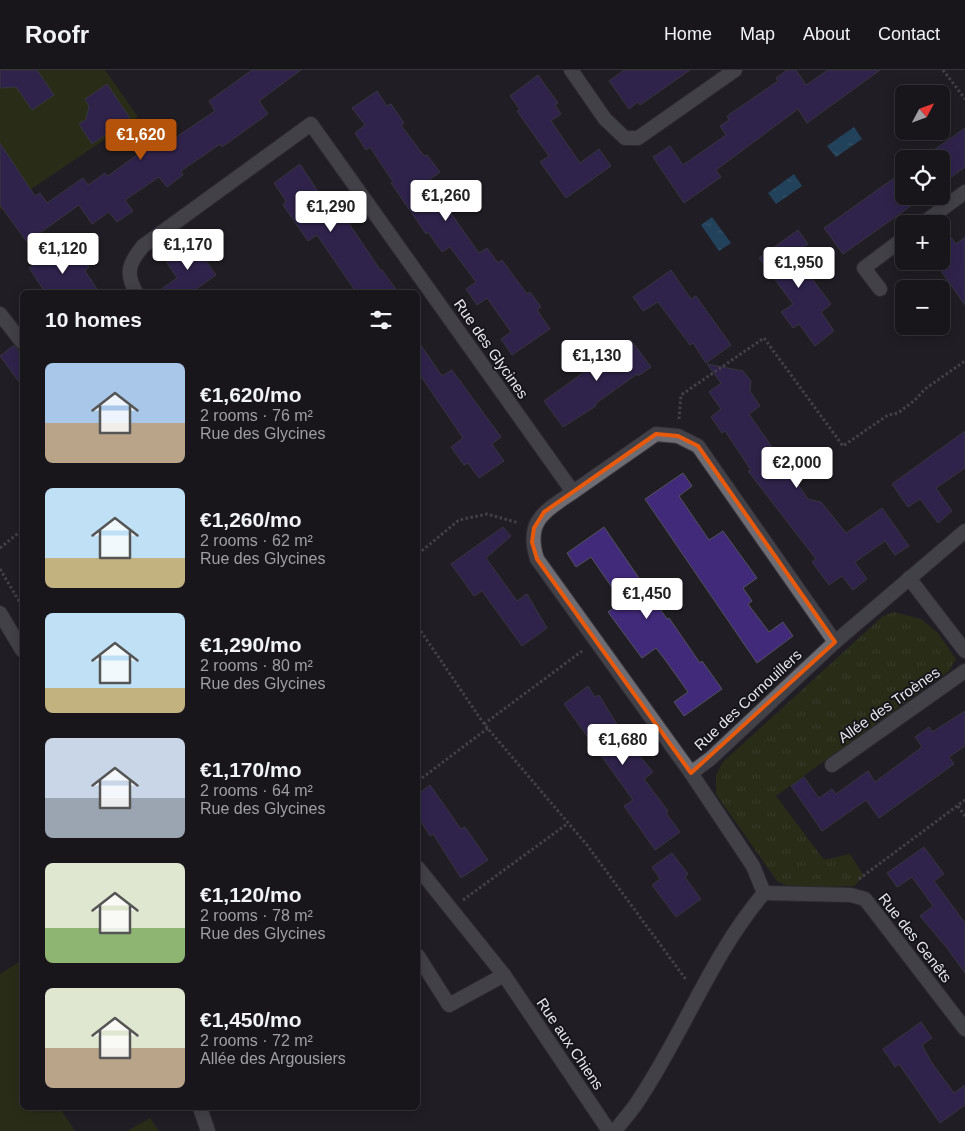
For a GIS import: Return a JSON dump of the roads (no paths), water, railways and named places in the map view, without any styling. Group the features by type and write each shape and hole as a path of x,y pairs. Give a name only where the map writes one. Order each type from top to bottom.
{"street":[{"path":"570,70 605,120 625,138 638,138 735,70"},
{"name":"Rue des Glycines","path":"135,290 130,281 130,269 133,258 143,246 311,124 573,492"},
{"path":"934,215 965,192"},
{"path":"880,289 864,268 895,245"},
{"path":"0,314 20,339"},
{"path":"691,773 537,559 532,542 534,528 544,512 656,434 678,436 698,446 835,642"},
{"name":"Rue des Cornouillers","path":"764,893 753,866 691,773 710,759 835,642 965,531"},
{"path":"909,578 965,651"},
{"path":"0,613 20,647"},
{"name":"Allée des Troènes","path":"832,765 965,671"},
{"name":"Rue aux Chiens","path":"420,871 504,975 609,1131"},
{"path":"614,1131 640,1098 698,995 750,910 764,893"},
{"name":"Rue des Genêts","path":"764,893 851,895 865,899 965,1030"},
{"path":"420,959 449,1005 504,975"},
{"path":"201,1110 208,1131"}],"water":[{"path":"854,127 862,139 836,157 827,146"},
{"path":"794,174 802,186 776,204 768,193"},
{"path":"712,217 731,243 719,251 701,225"}]}
